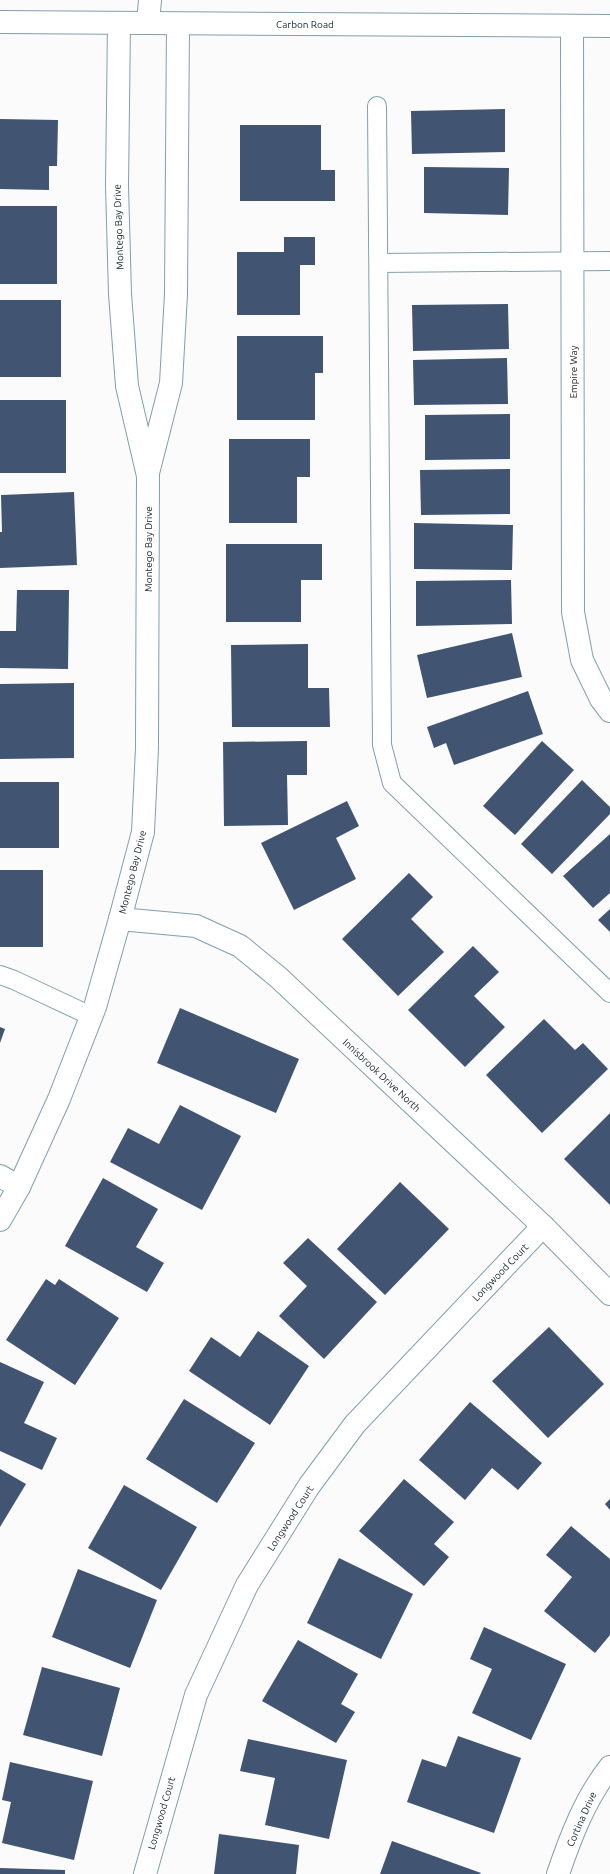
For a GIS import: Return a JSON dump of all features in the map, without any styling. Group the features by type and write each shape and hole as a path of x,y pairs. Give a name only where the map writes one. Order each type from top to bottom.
{"street":[{"path":"148,23 150,0"},
{"name":"Carbon Road","path":"0,22 610,26"},
{"name":"Montego Bay Drive","path":"0,1220 19,1187 59,1099 91,1016 120,919 143,832 147,748 148,476 127,386 120,294 116,186 119,23"},
{"name":"Montego Bay Drive","path":"148,476 171,383 176,294 178,24"},
{"name":"Empire Way","path":"572,26 573,612 582,660 601,699 610,711"},
{"name":"Innisbrook Drive North","path":"120,919 196,926 240,946 278,977 543,1226 610,1294"},
{"path":"0,1176 19,1187"},
{"name":"Longwood Court","path":"145,1874 150,1851 196,1695 247,1585 310,1486 355,1424 543,1226"},
{"name":"Cortina Drive","path":"558,1874 574,1828 597,1783 610,1767"}],"lane":[{"path":"377,106 382,745 392,783 610,993"},
{"path":"379,263 610,261"},
{"path":"0,975 91,1016"}],"building":[{"path":"505,109 505,152 412,154 411,111"},
{"path":"0,119 58,120 57,166 49,166 49,190 0,189"},
{"path":"240,125 321,125 321,170 335,170 335,201 240,201"},
{"path":"424,167 509,168 508,215 424,213"},
{"path":"0,206 57,206 57,284 0,284"},
{"path":"284,237 315,237 315,265 300,265 300,315 237,315 237,252 284,252"},
{"path":"0,300 61,300 61,377 0,377"},
{"path":"508,304 509,349 413,351 412,305"},
{"path":"237,336 323,336 323,373 315,373 315,420 237,420"},
{"path":"507,358 508,404 414,405 413,360"},
{"path":"0,400 66,400 66,473 0,473"},
{"path":"510,414 510,459 425,460 425,415"},
{"path":"229,439 310,439 310,477 297,477 297,523 229,523"},
{"path":"510,469 510,514 421,515 420,470"},
{"path":"74,492 77,565 0,568 0,532 2,532 1,495"},
{"path":"414,523 513,525 512,570 414,569"},
{"path":"226,544 322,544 322,580 301,580 301,622 226,622"},
{"path":"511,580 512,624 416,626 416,581"},
{"path":"17,590 69,590 68,669 0,668 0,631 16,631"},
{"path":"512,633 522,677 427,698 417,655"},
{"path":"308,644 308,688 329,688 330,727 232,727 231,645"},
{"path":"74,683 74,758 0,759 0,684"},
{"path":"528,691 543,734 454,765 446,743 434,748 427,727"},
{"path":"307,741 307,775 287,775 288,825 224,826 223,742"},
{"path":"542,741 574,770 515,835 483,806"},
{"path":"582,780 610,807 610,814 552,874 521,844"},
{"path":"0,782 59,782 59,848 0,848"},
{"path":"347,801 359,826 336,838 356,879 294,910 261,843"},
{"path":"610,834 610,893 593,908 563,876"},
{"path":"0,870 43,870 43,947 0,947"},
{"path":"409,873 433,897 411,919 444,952 398,996 342,939"},
{"path":"610,909 610,932 598,920"},
{"path":"473,946 499,972 474,996 505,1027 465,1067 408,1010"},
{"path":"180,1008 299,1059 276,1113 157,1063"},
{"path":"544,1019 575,1050 583,1043 608,1069 542,1133 486,1075"},
{"path":"0,1027 5,1029 0,1043"},
{"path":"180,1105 241,1136 202,1210 110,1162 128,1128 159,1144"},
{"path":"610,1113 610,1205 564,1159"},
{"path":"103,1178 158,1209 136,1247 164,1263 147,1292 65,1246"},
{"path":"400,1182 449,1229 385,1295 337,1249"},
{"path":"308,1238 377,1302 324,1359 279,1316 307,1286 283,1263"},
{"path":"46,1279 55,1285 59,1279 119,1318 75,1385 6,1340"},
{"path":"549,1327 604,1384 548,1438 492,1381"},
{"path":"258,1331 309,1366 270,1425 189,1371 211,1337 240,1357"},
{"path":"0,1362 44,1382 24,1423 57,1438 42,1470 0,1451"},
{"path":"184,1399 255,1443 217,1503 146,1459"},
{"path":"470,1402 542,1463 518,1490 492,1468 465,1500 419,1460"},
{"path":"0,1469 26,1484 0,1527"},
{"path":"404,1479 454,1522 434,1544 449,1557 424,1586 359,1531"},
{"path":"124,1485 197,1527 161,1590 88,1548"},
{"path":"610,1499 610,1510 605,1504"},
{"path":"571,1526 610,1559 610,1635 595,1653 544,1611 572,1577 546,1555"},
{"path":"339,1558 413,1594 381,1659 307,1623"},
{"path":"78,1569 157,1600 130,1668 52,1637"},
{"path":"484,1627 566,1664 531,1740 472,1713 492,1669 470,1659"},
{"path":"298,1640 358,1674 341,1704 355,1712 336,1743 262,1701"},
{"path":"42,1667 120,1688 102,1756 23,1735"},
{"path":"458,1736 521,1758 494,1833 407,1802 422,1759 446,1767"},
{"path":"248,1739 347,1760 329,1839 265,1825 275,1778 240,1771"},
{"path":"10,1762 93,1781 74,1860 2,1843 11,1802 2,1800"},
{"path":"219,1834 299,1845 296,1874 214,1874"},
{"path":"392,1841 481,1873 380,1874"},
{"path":"0,1868 65,1870 65,1874 0,1874"}]}
